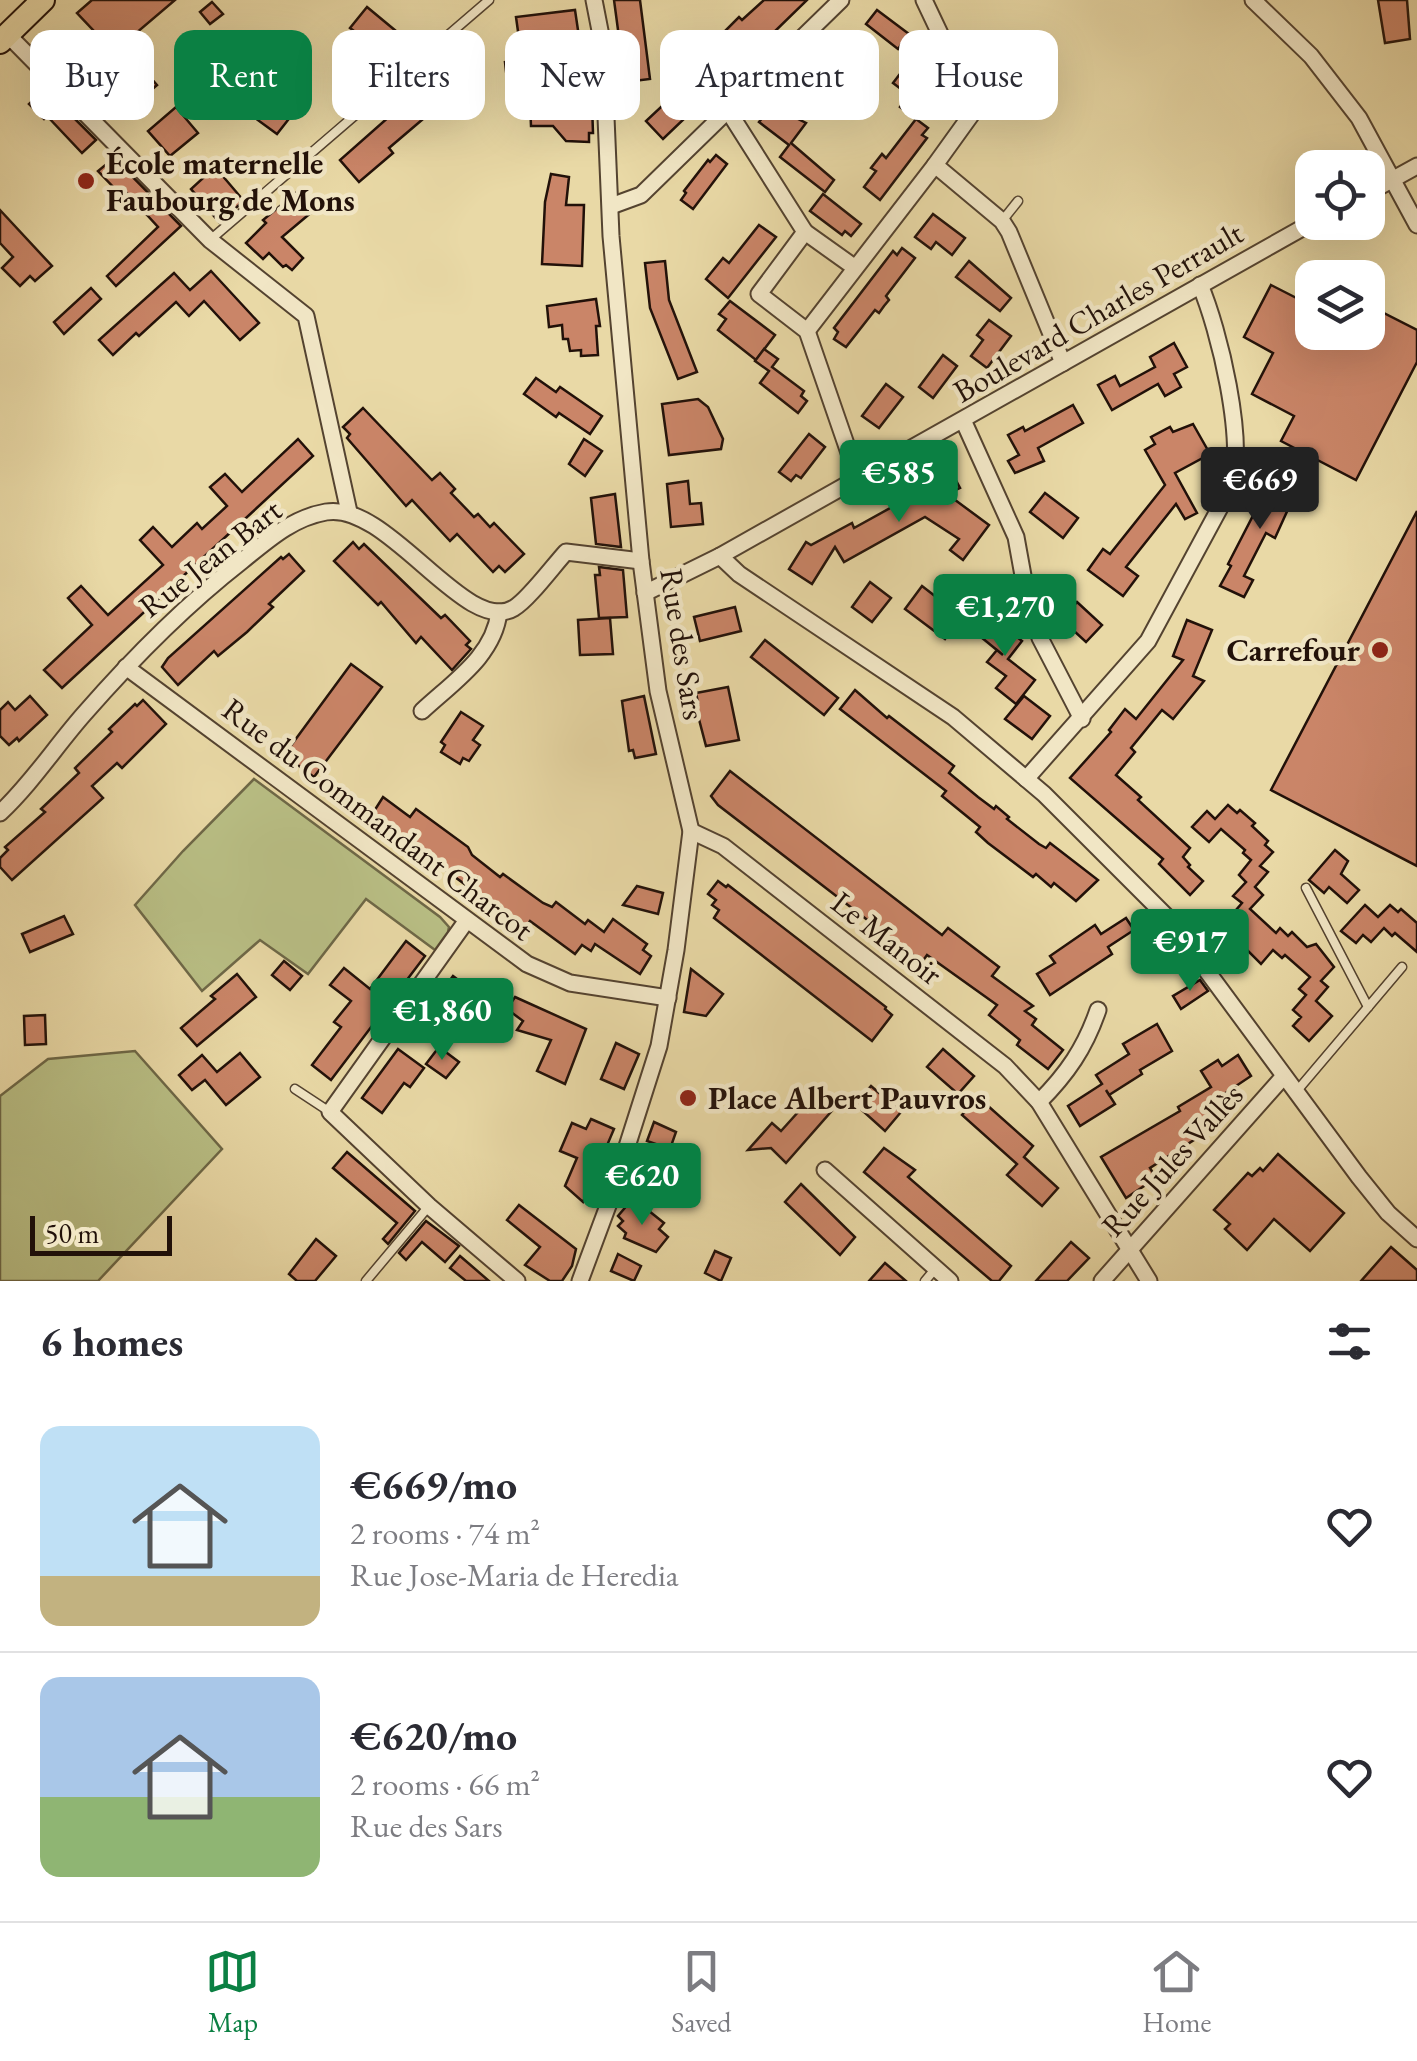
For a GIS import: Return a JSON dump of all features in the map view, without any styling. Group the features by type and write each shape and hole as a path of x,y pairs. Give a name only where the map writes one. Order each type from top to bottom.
{"main road":[{"path":"3,38 43,0"}],"street":[{"name":"Rue des Sars","path":"580,1281 659,1046 690,831 658,691 641,561 611,236 602,46 594,0"},
{"path":"809,30 840,0"},
{"path":"808,330 971,115 969,95 924,0"},
{"path":"1253,0 1311,56 1359,118 1417,225"},
{"path":"3,38 210,240 306,316 350,512 392,537 461,598 499,612 514,608 566,552 641,561"},
{"path":"611,206 641,195 715,120"},
{"path":"735,120 805,232 854,267"},
{"path":"935,165 1002,221 1064,362"},
{"path":"1385,184 1417,166"},
{"path":"805,232 759,294 808,330 857,476"},
{"name":"Boulevard Charles Perrault","path":"646,593 720,556 1295,232"},
{"path":"1026,779 1148,642 1236,471 1222,356 1216,326 1200,284"},
{"path":"963,420 1016,537 1040,638 1082,719"},
{"name":"Rue Jean Bart","path":"0,813 22,793 126,666 164,626 280,530 329,511 350,512"},
{"path":"720,556 739,574 953,717 1026,779 1167,917 1388,1213 1417,1239"},
{"path":"422,711 481,657 497,628 499,612"},
{"name":"Rue du Commandant Charcot","path":"126,666 527,964 570,984 668,998"},
{"name":"Le Manoir","path":"690,831 723,846 1005,1066 1039,1102 1149,1281"},
{"path":"468,920 330,1112 429,1206 517,1281"},
{"path":"1039,1102 1063,1078 1085,1047 1098,1010"},
{"name":"Rue Jules Vallès","path":"1102,1281 1284,1076"},
{"path":"825,1170 931,1274 950,1281"}],"lane":[{"path":"210,240 489,0"},
{"path":"1002,221 1018,201"},
{"path":"1306,888 1368,1006"},
{"path":"1296,1092 1402,967"},
{"path":"296,1089 330,1112"},
{"path":"366,1281 429,1206"}],"green space":[{"path":"254,779 440,917 449,927 435,950 366,899 308,974 260,940 202,991 135,905"},
{"path":"135,1051 222,1149 98,1281 0,1281 0,1096 48,1059"}],"building":[{"path":"92,0 175,0 140,30 93,30 77,13"},
{"path":"614,0 640,0 650,79 640,80 640,30 618,30"},
{"path":"764,0 807,0 776,30 726,30 739,17 742,20"},
{"path":"1378,0 1407,0 1410,39 1385,43"},
{"path":"212,2 223,14 210,24 200,12"},
{"path":"367,7 395,30 353,30 350,28"},
{"path":"575,10 578,30 518,30 516,17"},
{"path":"877,10 904,30 899,30 898,49 879,30 866,24"},
{"path":"660,108 660,120 683,120 663,139 646,121"},
{"path":"174,109 174,120 187,120 198,133 170,156 148,131"},
{"path":"51,120 76,120 96,140 82,153"},
{"path":"258,120 288,120 277,134"},
{"path":"385,120 422,120 389,148 393,153 359,182 340,160"},
{"path":"531,120 593,120 593,133 589,133 589,142 566,141 553,126 531,126"},
{"path":"915,120 928,128 922,135 927,138 880,200 864,187 876,171 871,168 882,154 886,158"},
{"path":"759,122 806,123 791,143 834,180 825,192 780,157 789,145"},
{"path":"716,155 727,164 693,209 681,200 684,191"},
{"path":"114,158 181,226 116,286 107,276 158,227 124,190 120,194 98,171"},
{"path":"215,167 244,201 219,222 191,189"},
{"path":"551,174 569,177 566,205 584,205 582,266 542,264 545,202"},
{"path":"297,192 313,211 282,237 303,258 292,270 269,253 263,259 246,243 266,223 263,220"},
{"path":"823,194 861,224 851,236 845,231 842,235 810,211"},
{"path":"0,210 52,266 35,281 30,276 20,286 2,268 13,257 0,243"},
{"path":"933,214 965,238 952,255 936,242 931,249 915,237"},
{"path":"759,225 776,237 728,298 706,279 723,258 729,263"},
{"path":"902,248 915,258 886,296 889,300 879,313 875,310 846,347 834,339 838,332 834,328 893,251 897,255"},
{"path":"665,261 669,300 697,372 678,379 650,308 645,263"},
{"path":"969,261 1011,298 1000,311 956,277"},
{"path":"211,271 259,323 240,340 204,301 189,316 176,302 113,355 99,340 174,273 190,290"},
{"path":"1271,285 1295,297 1295,350 1385,350 1385,314 1417,330 1417,362 1356,480 1281,441 1294,416 1252,394 1273,353 1244,337"},
{"path":"91,288 101,299 64,334 54,322"},
{"path":"596,299 600,326 596,326 598,355 581,356 581,350 570,351 568,339 563,339 562,325 549,327 547,306"},
{"path":"730,301 775,335 756,360 718,330 726,319 719,314"},
{"path":"989,320 1011,336 987,368 971,356 983,340 977,335"},
{"path":"1174,343 1187,367 1174,374 1181,387 1165,396 1158,384 1112,410 1098,385 1115,376 1120,386 1155,367 1150,357"},
{"path":"764,349 778,359 772,367 804,391 801,396 807,401 798,413 760,383 769,371 755,361"},
{"path":"943,355 957,366 933,398 919,387"},
{"path":"536,378 556,392 560,387 602,416 590,434 559,413 556,417 524,394"},
{"path":"886,384 903,397 879,428 862,416"},
{"path":"698,399 708,407 723,439 721,449 669,455 662,404"},
{"path":"1073,405 1083,423 1038,448 1044,461 1015,473 1008,461 1019,455 1008,435 1023,427 1025,431"},
{"path":"363,408 432,480 440,473 455,489 451,493 474,517 478,514 490,527 494,523 524,554 505,572 499,566 493,572 457,534 450,541 412,500 406,506 347,438 350,434 343,427"},
{"path":"1193,424 1210,454 1175,473 1197,513 1185,519 1176,504 1126,567 1138,576 1123,596 1088,570 1103,549 1110,554 1165,485 1145,450 1155,444 1151,437 1170,427 1173,432"},
{"path":"809,434 825,447 801,478 796,475 791,481 779,472"},
{"path":"298,439 313,456 62,688 44,670 92,625 68,598 81,586 108,615 163,565 140,540 153,527 172,547 197,523 202,529 227,506 210,487 225,474 242,492"},
{"path":"584,439 602,451 585,476 569,464"},
{"path":"945,460 960,488 947,494 989,525 963,560 950,550 959,539 925,517 844,562 835,547 812,584 789,569 806,542 811,545 852,523 854,528 930,486 922,472"},
{"path":"1275,473 1299,485 1275,538 1266,533 1244,576 1253,580 1244,597 1220,586"},
{"path":"688,481 690,504 701,503 703,524 671,527 667,484"},
{"path":"1045,493 1078,518 1063,538 1030,512"},
{"path":"615,494 621,547 596,544 591,498"},
{"name":"Carrefour","path":"1417,511 1417,866 1271,790"},
{"path":"353,542 359,549 364,544 470,641 466,645 471,649 452,670 421,637 416,643 381,602 378,605 334,561"},
{"path":"289,554 304,571 269,604 273,607 247,632 218,656 214,651 178,685 162,667 168,658"},
{"path":"599,567 623,570 627,617 599,618 595,575 600,575"},
{"path":"870,582 891,598 872,622 852,607"},
{"path":"922,586 962,617 945,639 905,609"},
{"path":"1077,602 1102,625 1086,642 1062,620"},
{"path":"735,607 741,631 700,641 694,617"},
{"path":"989,615 1022,641 1008,659 1035,680 1016,704 996,688 1006,676 987,662 997,650 976,633"},
{"path":"610,618 613,654 580,655 578,620"},
{"path":"1187,620 1212,630 1193,676 1204,681 1173,719 1162,710 1131,748 1135,752 1116,775 1190,848 1183,857 1203,881 1190,895 1159,864 1163,859 1070,778 1111,732 1125,709 1136,719 1183,660 1173,656"},
{"path":"765,640 838,698 824,715 751,657"},
{"path":"351,664 382,687 314,777 284,755"},
{"path":"728,687 739,740 706,746 695,704 696,693"},
{"path":"855,690 954,766 949,773 978,797 994,809 996,806 1039,844 1046,848 1050,843 1098,880 1076,901 1054,883 1051,887 1036,874 1033,877 988,843 976,832 980,827 942,796 946,791 840,709"},
{"path":"30,696 47,715 19,741 17,738 9,745 0,736 0,710 8,702 15,710"},
{"path":"644,696 656,754 635,758 633,750 629,751 622,701"},
{"path":"1024,696 1050,716 1032,739 1005,719"},
{"path":"143,700 166,724 122,768 117,763 92,786 103,798 12,880 0,867 0,858 8,850 5,847 45,812 41,809 79,773 75,768 112,732 109,729"},
{"path":"461,712 483,726 473,740 480,745 469,761 463,758 460,764 441,752 445,745 441,742"},
{"path":"730,771 942,935 948,928 999,967 992,976 1033,1006 1025,1011 1036,1019 1032,1025 1063,1050 1048,1069 1017,1045 1020,1040 989,1015 997,1005 927,955 922,962 718,805 711,796"},
{"path":"383,797 410,817 416,809 468,847 472,855 500,877 503,874 543,903 552,907 556,902 585,924 588,920 604,932 613,919 647,944 643,950 651,956 640,974 595,944 591,951 582,945 575,954 530,921 525,928 371,816"},
{"path":"1228,805 1255,823 1252,826 1268,841 1265,845 1273,852 1260,866 1268,872 1255,887 1263,895 1250,909 1276,933 1280,928 1288,936 1292,932 1307,947 1316,944 1334,967 1321,981 1328,987 1316,1001 1332,1016 1309,1041 1293,1026 1301,1017 1293,1010 1306,995 1299,989 1310,977 1285,955 1282,958 1273,950 1261,964 1229,932 1237,924 1230,917 1242,903 1233,896 1246,882 1239,875 1251,860 1221,829 1209,842 1192,827 1207,811 1215,819"},
{"path":"1335,850 1348,861 1341,874 1359,890 1347,903 1329,887 1324,893 1309,880"},
{"path":"718,881 886,1007 892,1015 872,1041 714,918 719,910 712,905 716,900 708,894"},
{"path":"637,886 663,893 658,914 623,905"},
{"path":"1365,905 1378,917 1390,905 1417,923 1417,952 1384,928 1371,942 1363,935 1356,943 1341,931"},
{"path":"64,916 73,934 30,952 22,934"},
{"path":"1126,918 1134,930 1108,947 1112,954 1050,995 1037,974 1055,963 1050,956 1095,925 1101,934"},
{"path":"406,941 425,956 331,1080 312,1065 341,1027 334,1022 351,1001 330,985 344,968 370,989"},
{"path":"284,961 302,976 290,990 272,975"},
{"path":"691,969 723,994 706,1016 684,1012"},
{"path":"237,974 256,997 197,1046 181,1028"},
{"path":"453,976 473,991 436,1040 417,1025"},
{"path":"1200,980 1208,991 1181,1009 1173,996"},
{"path":"515,997 586,1029 565,1084 537,1071 551,1040 517,1030 523,1021 507,1009"},
{"path":"45,1015 46,1044 25,1045 24,1016"},
{"path":"1157,1024 1172,1051 1109,1095 1115,1104 1080,1126 1068,1106 1102,1084 1096,1075 1129,1054 1123,1044"},
{"path":"616,1043 639,1054 624,1089 601,1079"},
{"path":"439,1047 459,1062 446,1078 426,1064"},
{"path":"398,1049 424,1068 410,1087 404,1083 382,1113 362,1098"},
{"path":"943,1049 974,1076 958,1094 927,1067"},
{"path":"240,1053 260,1077 226,1105 205,1080 192,1090 179,1075 202,1055 217,1072"},
{"path":"1238,1055 1251,1076 1218,1098 1224,1107 1191,1128 1197,1138 1150,1168 1156,1178 1126,1198 1101,1157 1180,1111 1178,1107 1211,1087 1201,1071 1218,1060 1222,1066"},
{"path":"871,1086 901,1112 885,1131 855,1104"},
{"path":"818,1090 836,1106 786,1163 771,1148 748,1150 772,1123 781,1131"},
{"path":"978,1097 1033,1146 1024,1157 1058,1188 1042,1206 1007,1175 1017,1164 962,1115"},
{"path":"591,1119 614,1129 583,1202 565,1186 577,1158 560,1151 572,1123 586,1129"},
{"path":"654,1122 676,1132 670,1149 647,1141"},
{"path":"884,1148 915,1170 908,1177 1011,1266 999,1281 992,1281 864,1172"},
{"path":"347,1152 415,1211 388,1244 383,1239 397,1223 333,1168"},
{"path":"1278,1154 1344,1213 1310,1251 1274,1219 1247,1250 1225,1229 1230,1224 1214,1210 1248,1173 1252,1176 1260,1168 1263,1171"},
{"path":"801,1184 855,1237 840,1255 785,1202"},
{"path":"629,1203 644,1216 649,1211 664,1223 659,1229 668,1237 656,1252 624,1238 626,1233 618,1226 623,1221 618,1216"},
{"path":"519,1205 576,1249 572,1266 562,1281 550,1281 525,1265 540,1247 507,1220"},
{"path":"426,1221 459,1246 445,1262 422,1242 406,1260 399,1253"},
{"path":"316,1239 336,1256 315,1281 297,1281 289,1274"},
{"path":"1071,1242 1089,1258 1067,1281 1036,1281"},
{"path":"1391,1247 1417,1270 1417,1281 1361,1281"},
{"path":"715,1251 731,1258 721,1281 705,1273"},
{"path":"618,1254 641,1266 634,1281 611,1271"},
{"path":"460,1256 489,1281 466,1281 450,1268"},
{"path":"885,1263 906,1281 869,1281"}],"place":[{"name":"École maternelle Faubourg de Mons","path":"86,181"},
{"name":"Carrefour","path":"1380,650"},
{"name":"Place Albert Pauvros","path":"688,1098"}]}
